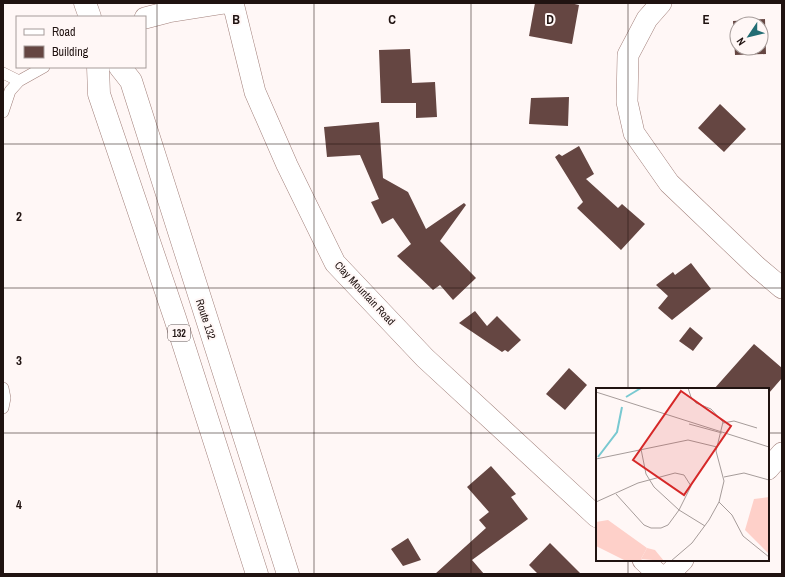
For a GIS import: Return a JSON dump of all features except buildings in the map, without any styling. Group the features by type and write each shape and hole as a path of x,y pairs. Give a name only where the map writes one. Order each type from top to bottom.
{"highway":[{"path":"85,3 90,16"},
{"name":"132","path":"98,68 99,94 170,303 257,574"},
{"name":"Route 132","path":"121,68 131,81 288,574"}],"street":[{"path":"146,18 175,10 224,3"},
{"name":"Clay Mountain Road","path":"233,3 255,92 287,164 335,263 425,358 596,516"},
{"path":"661,3 647,19 628,55 627,102 634,134 669,183 757,267 782,288"},
{"path":"769,468 782,453"},
{"path":"644,561 658,574"},
{"path":"669,574 681,561"}],"lane":[{"path":"3,112 10,91 19,81 42,68"},
{"path":"3,73 19,81"},
{"path":"3,388 5,398 3,408"}]}
